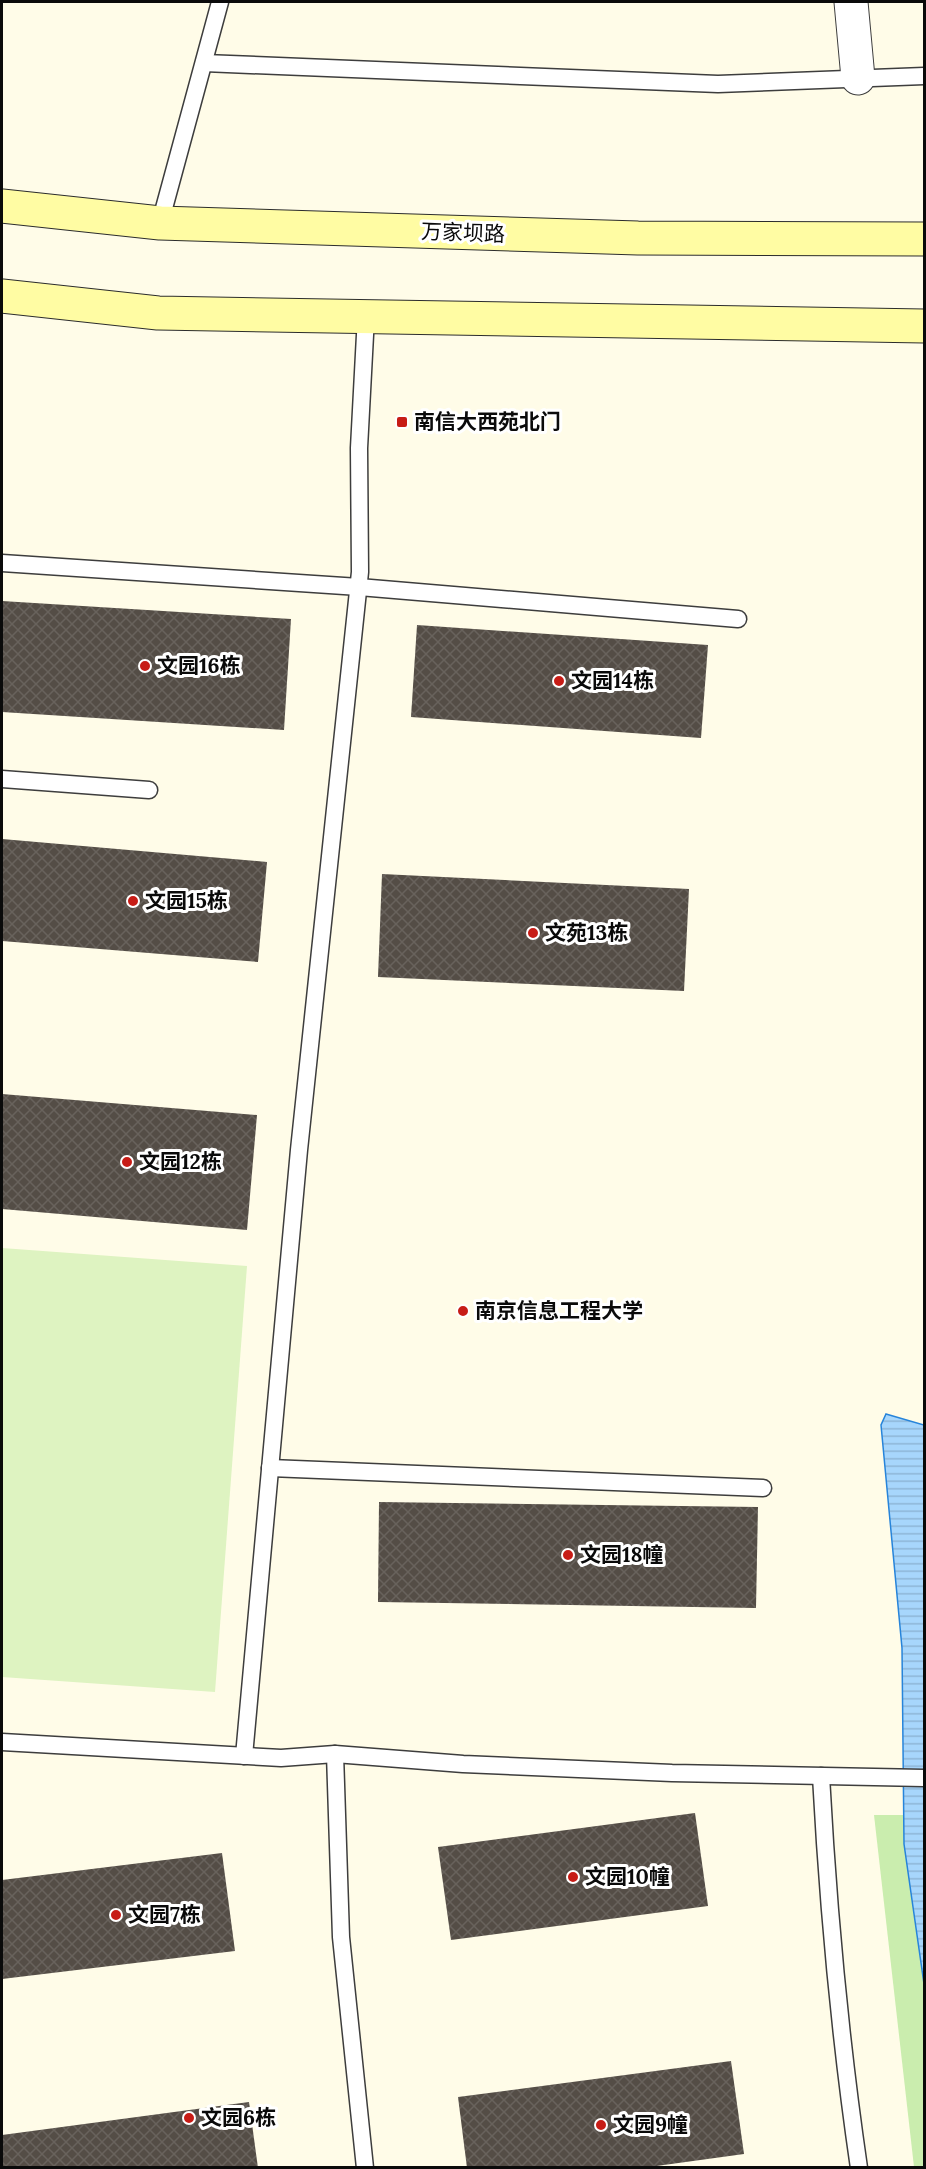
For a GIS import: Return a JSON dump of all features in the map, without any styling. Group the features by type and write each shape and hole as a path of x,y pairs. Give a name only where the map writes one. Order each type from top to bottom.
{"main road":[{"name":"万家坝路","path":"2,206 160,223 638,238 924,239"},
{"path":"2,296 158,313 924,326"}],"street":[{"path":"851,2 858,78"}],"lane":[{"path":"160,223 220,2"},
{"path":"204,63 718,84 924,76"},
{"path":"244,1756 298,1162 360,572 358,448 366,316"},
{"path":"2,563 358,588 738,619"},
{"path":"2,779 149,790"},
{"path":"270,1468 763,1488"},
{"path":"2,1742 281,1758 335,1754 463,1764 672,1773 924,1778"},
{"path":"335,1754 340,1937 365,2168"},
{"path":"821,1776 828,1895 839,2009 859,2168"}],"green space":[{"path":"2,1248 247,1266 215,1692 2,1677"},
{"path":"874,1815 924,1815 924,2167 914,2167"}],"water":[{"path":"886,1414 924,1425 924,1984 904,1844 902,1648 881,1425"}],"building":[{"name":"文园16栋","path":"2,601 291,619 284,730 2,712"},
{"name":"文园14栋","path":"417,625 708,645 701,738 411,717"},
{"name":"文园15栋","path":"2,839 267,862 258,962 2,941"},
{"name":"文苑13栋","path":"382,874 689,889 684,991 378,977"},
{"name":"文园12栋","path":"2,1094 257,1115 247,1230 2,1209"},
{"name":"文园18幢","path":"379,1502 758,1507 756,1608 378,1602"},
{"name":"文园10幢","path":"695,1813 708,1906 451,1940 438,1847"},
{"name":"文园7栋","path":"222,1853 235,1951 2,1979 2,1880"},
{"name":"文园9幢","path":"731,2061 744,2154 642,2168 467,2168 458,2097"},
{"name":"文园6栋","path":"249,2102 258,2168 2,2168 2,2135"}],"place":[{"name":"南信大西苑北门","path":"402,422"},
{"name":"文园16栋","path":"145,666"},
{"name":"文园14栋","path":"559,681"},
{"name":"文园15栋","path":"133,901"},
{"name":"文苑13栋","path":"533,933"},
{"name":"文园12栋","path":"127,1162"},
{"name":"南京信息工程大学","path":"463,1311"},
{"name":"文园18幢","path":"568,1555"},
{"name":"文园10幢","path":"573,1877"},
{"name":"文园7栋","path":"116,1915"},
{"name":"文园6栋","path":"189,2118"},
{"name":"文园9幢","path":"601,2125"}]}
